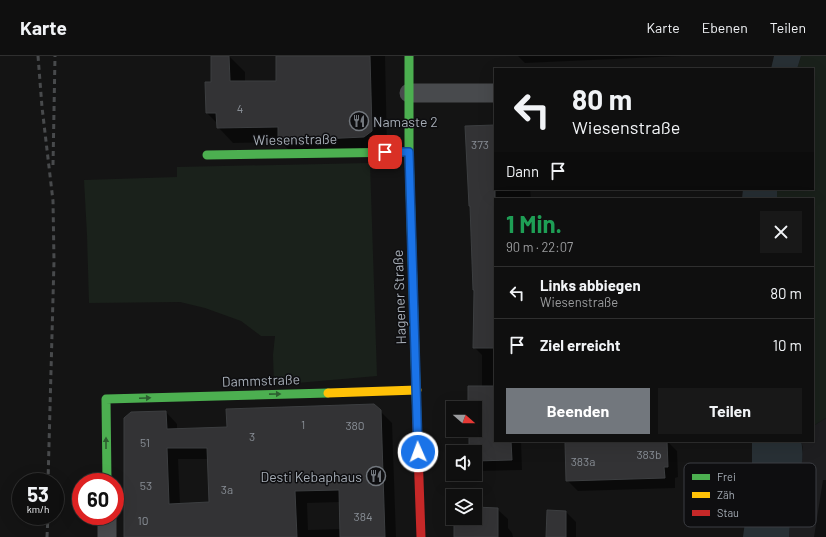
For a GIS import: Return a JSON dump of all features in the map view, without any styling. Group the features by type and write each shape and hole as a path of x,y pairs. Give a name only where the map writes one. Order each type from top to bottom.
{"street":[{"name":"Hagener Straße","path":"409,56 409,152 422,537"},
{"path":"409,93 494,93"},
{"name":"Wiesenstraße","path":"207,155 409,152"},
{"name":"Dammstraße","path":"107,473 106,399 417,390"},
{"path":"107,525 107,537"}],"shaded area":[{"path":"774,56 801,56 797,68 771,68"},
{"path":"801,56 826,56 826,418 814,425 814,198 777,198 777,190 814,190 814,68 797,68"},
{"path":"370,163 377,376 274,385 273,355 275,336 261,336 241,321 205,308 180,302 89,303 84,180 177,177 177,167"},
{"path":"743,190 777,190 777,198 742,198"},
{"path":"826,418 826,537 789,537 790,527 816,527 816,463 802,463 803,448 801,442 814,442 814,425"},
{"path":"752,442 801,442 802,463 752,463"},
{"path":"744,527 790,527 789,537 743,537"}],"building":[{"path":"211,56 229,56 230,81 276,81 276,56 370,56 372,131 364,137 278,141 278,127 217,128 216,113 206,113 205,82 211,82"},
{"path":"494,125 494,348 473,348 474,290 465,126"},
{"path":"468,386 494,386 494,442 511,442 512,460 482,461 482,445 469,445 469,437 482,437 482,401 468,401"},
{"path":"374,404 381,410 385,537 340,537 339,490 295,491 297,537 124,537 124,418 131,412 166,411 167,429 227,427 226,409","holes":["167,448 207,448 209,502 169,504"]},
{"path":"565,442 667,442 668,467 664,467 665,478 566,481"},
{"path":"482,507 498,508 498,537 454,537 454,525 482,525"},
{"path":"547,510 566,511 566,537 546,537"}],"railway":[{"path":"38,56 42,107 53,201 54,261 48,473"},
{"path":"53,165 55,56"},
{"path":"47,537 48,525"}],"traffic: fast":[{"path":"409,56 409,152 417,422"},
{"path":"207,155 409,152"},
{"path":"107,473 106,399 328,393"}],"traffic: slow":[{"path":"328,393 417,390"}],"traffic: jam":[{"path":"417,422 421,537"}],"place":[{"name":"Namaste 2","path":"359,121"},
{"name":"Desti Kebaphaus","path":"376,476"}],"route":[{"path":"385,152 409,152 418,452"}]}
